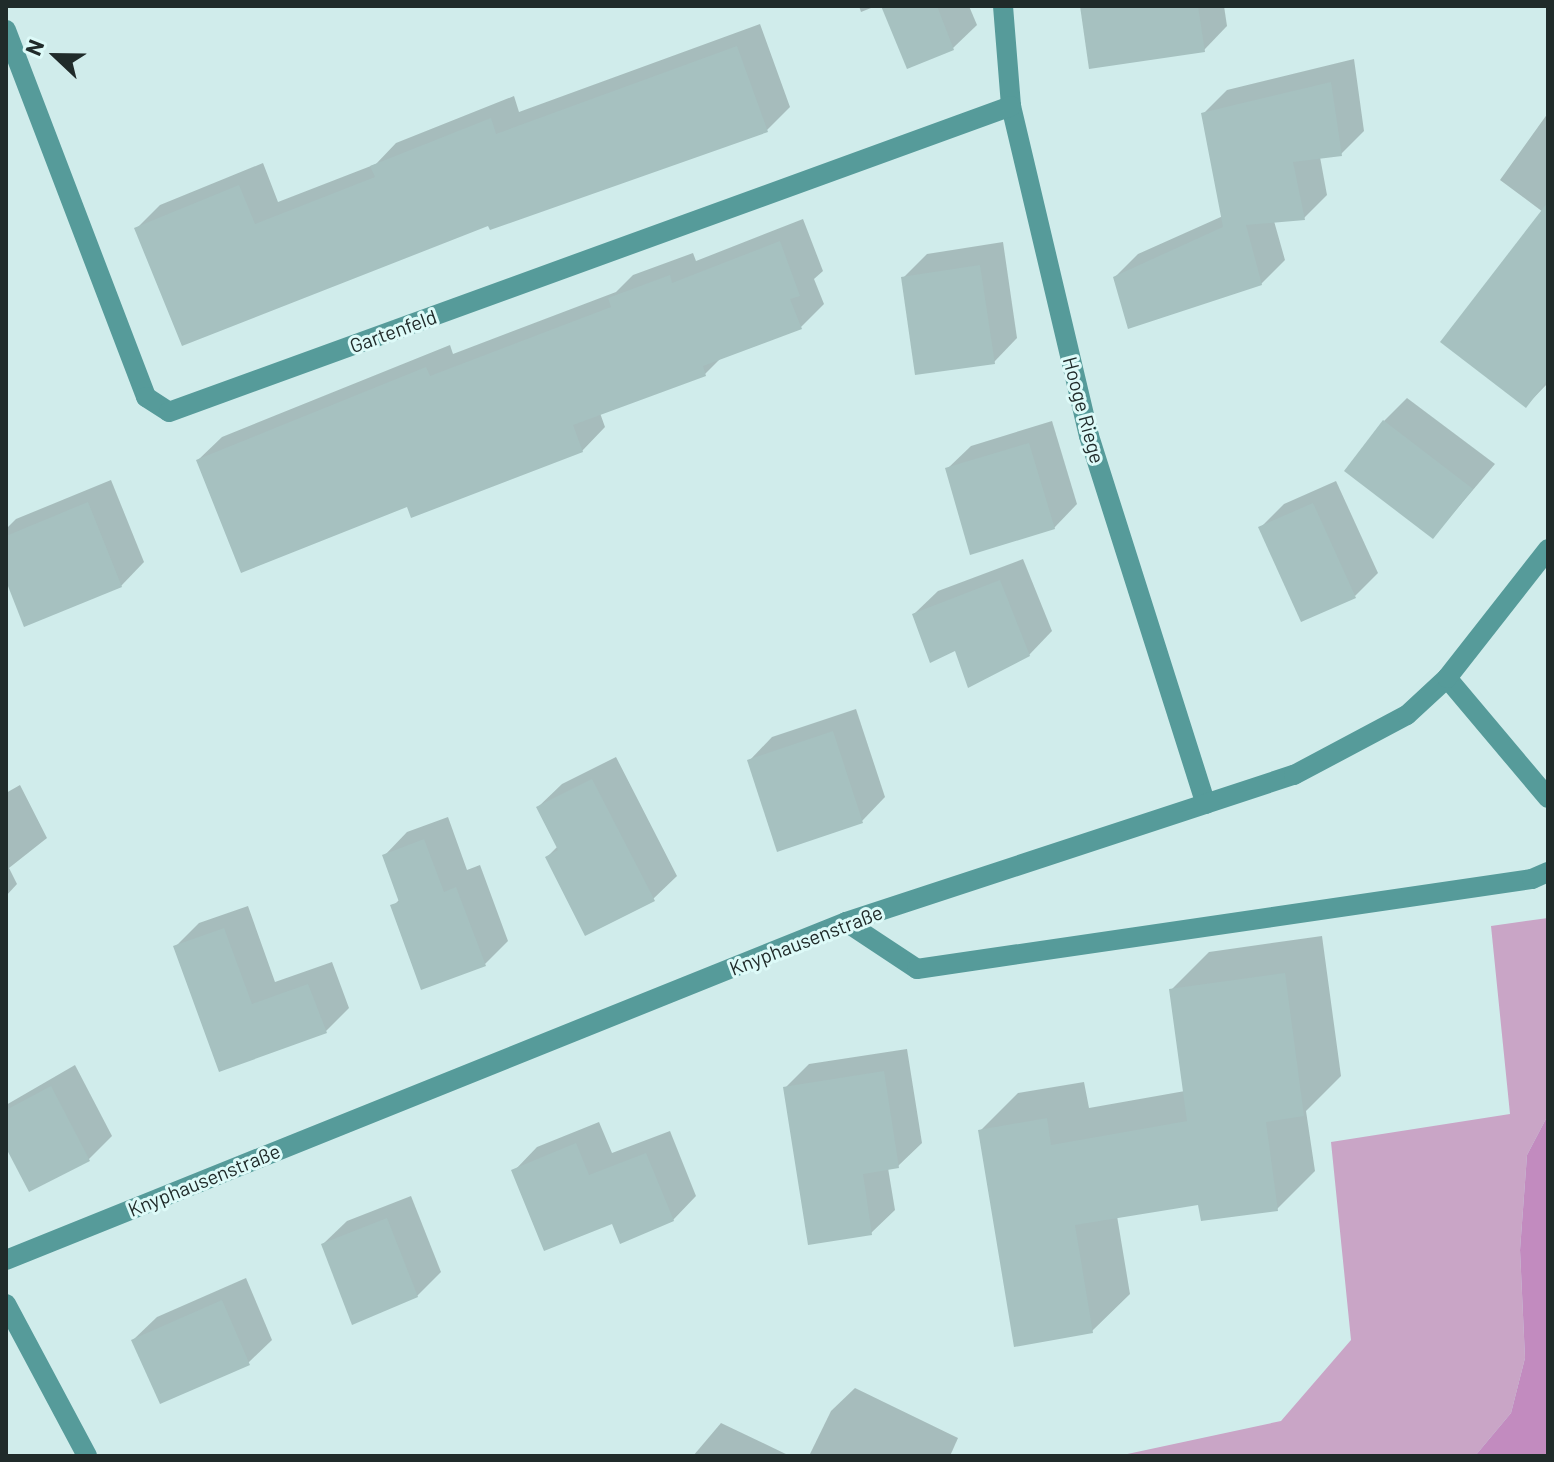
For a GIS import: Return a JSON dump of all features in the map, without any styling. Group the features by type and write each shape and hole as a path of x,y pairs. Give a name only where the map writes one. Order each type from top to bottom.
{"street":[{"name":"Hooge Riege","path":"1003,6 1011,106 1089,436 1206,804"},
{"name":"Gartenfeld","path":"6,30 146,397 169,412 1011,106"},
{"name":"Knyphausenstraße","path":"6,1260 846,922 1294,775 1407,715 1447,678 1548,549"},
{"path":"1447,678 1548,798"},
{"path":"846,922 917,969 1532,879 1548,872"},
{"path":"6,1304 87,1456"}],"shaded area":[{"path":"1548,918 1548,1115 1527,1155 1520,1250 1525,1358 1511,1413 1475,1456 1118,1456 1281,1421 1351,1340 1331,1142 1510,1114 1491,926"},
{"path":"1548,1115 1548,1456 1475,1456 1511,1413 1525,1358 1520,1250 1527,1155"}],"building":[{"path":"881,6 937,6 954,50 907,69"},
{"path":"1080,6 1198,6 1205,52 1089,69"},
{"path":"737,46 768,132 490,230 488,226 182,346 134,228 239,185 255,224 375,177 370,166 491,118 496,134"},
{"path":"1331,82 1342,156 1293,162 1305,220 1246,225 1262,285 1128,329 1113,277 1223,227 1201,113"},
{"path":"1548,202 1548,379 1526,408 1440,342"},
{"path":"780,241 800,296 790,299 802,329 703,366 706,376 573,425 583,452 411,518 407,507 241,573 196,460 426,367 430,376 611,307 608,298 670,275 672,283"},
{"path":"980,265 995,364 915,375 901,277"},
{"path":"1383,420 1473,489 1433,539 1344,471"},
{"path":"1029,443 1055,529 970,555 945,468"},
{"path":"88,502 122,587 24,627 6,581 6,536"},
{"path":"1313,503 1356,598 1301,622 1258,527"},
{"path":"1000,580 1030,656 968,688 955,651 930,663 912,614"},
{"path":"833,731 863,823 777,852 747,760"},
{"path":"592,779 655,901 585,936 545,857 558,850 536,807"},
{"path":"424,839 444,892 456,887 486,966 421,990 390,905 399,902 382,855"},
{"path":"224,928 252,1004 308,984 327,1033 219,1072 173,946"},
{"path":"1285,973 1304,1116 1266,1122 1278,1211 1201,1221 1198,1205 1075,1225 1093,1333 1014,1347 978,1130 1047,1118 1051,1145 1187,1121 1169,989"},
{"path":"884,1071 899,1168 863,1174 872,1235 808,1245 783,1087"},
{"path":"51,1086 90,1161 29,1192 6,1148 6,1110"},
{"path":"576,1143 589,1175 646,1153 674,1221 620,1244 612,1224 544,1251 511,1170"},
{"path":"387,1218 418,1297 352,1325 321,1244"},
{"path":"222,1300 250,1365 160,1404 131,1340"}]}
